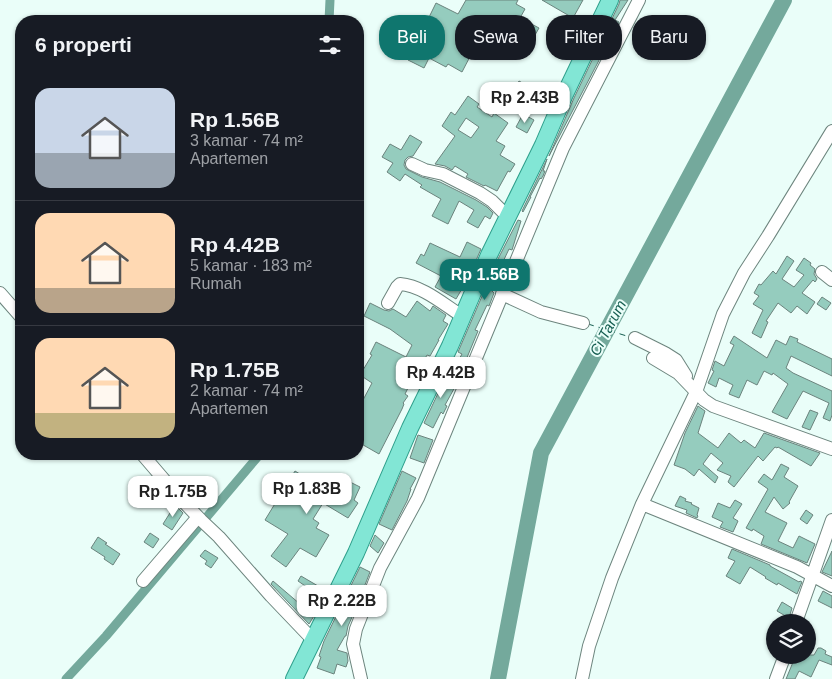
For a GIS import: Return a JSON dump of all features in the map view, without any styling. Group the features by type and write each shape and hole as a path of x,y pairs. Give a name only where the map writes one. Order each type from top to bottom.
{"main road":[{"path":"294,679 356,553 410,428 450,346 507,216 543,145 564,94 610,0"}],"street":[{"path":"361,679 353,644 356,629 380,568 418,498 564,148 639,0"},
{"path":"582,679 589,646 612,578 642,504 696,392 723,314 744,273 832,131"},
{"path":"412,164 425,170 443,174 480,193 492,201 507,216"},
{"path":"388,303 400,284 409,285 433,296 462,316"},
{"path":"0,293 15,310"},
{"path":"502,294 541,312 583,323"},
{"path":"635,338 676,360 696,392"},
{"path":"653,358 678,373 704,400 713,406 832,449"},
{"path":"147,460 178,496 219,537 313,640"},
{"path":"642,504 797,567 832,586"},
{"path":"143,581 199,518"},
{"path":"799,614 832,520"},
{"path":"776,679 782,664"}],"building":[{"path":"466,0 518,0 516,4 525,9 522,15 455,15 455,60 468,60 462,72 448,64 446,67 433,60 445,60 445,15 430,15 436,3 458,14"},
{"path":"542,0 583,0 575,15 568,15"},
{"path":"620,0 628,0 618,15 614,15"},
{"path":"408,60 428,60 424,68"},
{"path":"592,60 599,60 549,156"},
{"path":"519,81 549,97 541,108 529,101 520,114 503,103"},
{"path":"468,96 479,104 477,107 492,117 494,113 508,123 496,141 505,146 500,155 515,164 510,172 508,171 497,191 466,177 468,174 455,166 452,170 435,164 455,136 442,126 451,112 455,115","holes":["466,118 479,127 471,138 458,130"]},
{"path":"523,114 534,120 527,133 516,127"},
{"path":"410,135 422,142 413,156 405,160 404,165 406,169 422,177 440,182 476,200 493,213 490,219 485,216 478,228 467,222 474,210 459,201 448,224 432,216 441,199 420,187 422,185 405,174 400,181 387,172 393,163 382,157 390,144 401,150"},
{"path":"547,159 543,176 540,178 523,212 522,211"},
{"path":"518,220 521,221 512,250 509,249 501,266 503,266 492,291 494,293 475,330 478,331 461,372 454,368 462,354 458,352 498,259"},
{"path":"467,242 481,249 464,288 456,299 435,287 441,276 416,263 421,254 424,256 430,243 460,257"},
{"path":"787,256 794,261 782,279 794,287 804,275 796,270 804,258 815,269 814,274 817,279 815,282 813,280 802,293 815,302 807,314 797,306 791,313 778,303 766,321 768,322 761,338 752,333 763,310 753,304 759,296 754,293 759,284 761,285 773,271 776,274"},
{"path":"822,297 831,303 826,310 817,304"},
{"path":"417,301 430,311 433,306 446,315 443,321 448,324 430,356 427,355 417,370 405,394 408,396 379,454 364,445 364,398 372,383 364,378 364,368 372,355 370,354 376,342 406,357 412,345 390,329 364,316 370,303 384,310 389,311 393,309 406,317"},
{"path":"734,336 767,358 776,340 786,345 790,336 798,339 797,342 832,359 832,376 791,356 786,368 832,391 832,415 830,421 823,418 829,403 803,391 787,419 772,412 788,384 773,373 772,375 764,371 757,385 747,380 739,398 729,394 733,385 719,378 716,387 708,383 714,371 712,370 715,361 724,366 734,345 730,343"},
{"path":"449,370 458,375 452,386 455,387 445,405 447,406 443,414 441,412 433,428 424,423"},
{"path":"698,406 705,411 698,433 718,448 729,433 741,443 744,440 755,448 764,433 820,453 811,466 775,447 763,461 758,456 734,487 728,482 731,476 717,470 723,463 711,453 703,464 718,477 715,483 699,469 694,476 685,469 674,465 685,433"},
{"path":"810,410 818,413 810,430 802,427"},
{"path":"418,435 433,440 424,463 410,458"},
{"path":"781,464 789,468 784,477 798,486 790,503 783,509 774,497 765,512 787,523 778,541 793,548 799,536 815,544 807,563 761,544 764,536 753,529 752,531 746,528 768,489 758,482 764,474 772,480"},
{"path":"295,471 327,491 330,486 338,490 344,479 360,487 354,500 358,503 348,518 323,503 313,519 319,523 316,528 329,535 316,557 300,548 286,567 271,556 288,534 265,520"},
{"path":"402,471 416,478 392,530 379,524"},
{"path":"680,496 686,499 685,501 699,508 697,518 686,513 687,510 675,506"},
{"path":"735,500 742,504 733,518 738,521 733,532 720,527 723,522 712,517 718,503 730,508"},
{"path":"175,505 183,513 172,530 163,524"},
{"path":"806,510 813,515 807,524 800,519"},
{"path":"150,533 159,539 153,548 144,542"},
{"path":"375,535 384,543 378,553 370,546"},
{"path":"98,537 120,554 113,565 91,548"},
{"path":"732,549 770,565 802,582 797,594 778,583 777,585 750,567 740,584 726,576 735,561 728,558"},
{"path":"205,550 218,558 211,568 205,564 207,561 200,556"},
{"path":"832,551 832,576 822,572"},
{"path":"360,567 370,572 361,595 350,613 353,615 346,636 337,650 347,653 348,661 346,667 337,664 334,674 317,668 321,657 319,656 324,641"},
{"path":"301,576 318,586 314,592 298,581"},
{"path":"273,581 314,616 309,624 271,584"},
{"path":"823,591 832,596 832,608 818,601"},
{"path":"782,602 792,608 790,614 782,614 777,611"},
{"path":"818,648 826,651 825,654 832,657 832,665 819,660 811,677 799,671 795,679 786,679 792,664 816,664 816,652"}],"waterway":[{"path":"329,15 330,0"},
{"name":"Ci Tarum","path":"498,679 541,453 784,0"},
{"path":"66,679 106,636 255,460"}],"ferry route":[{"path":"588,324 630,337"}]}
